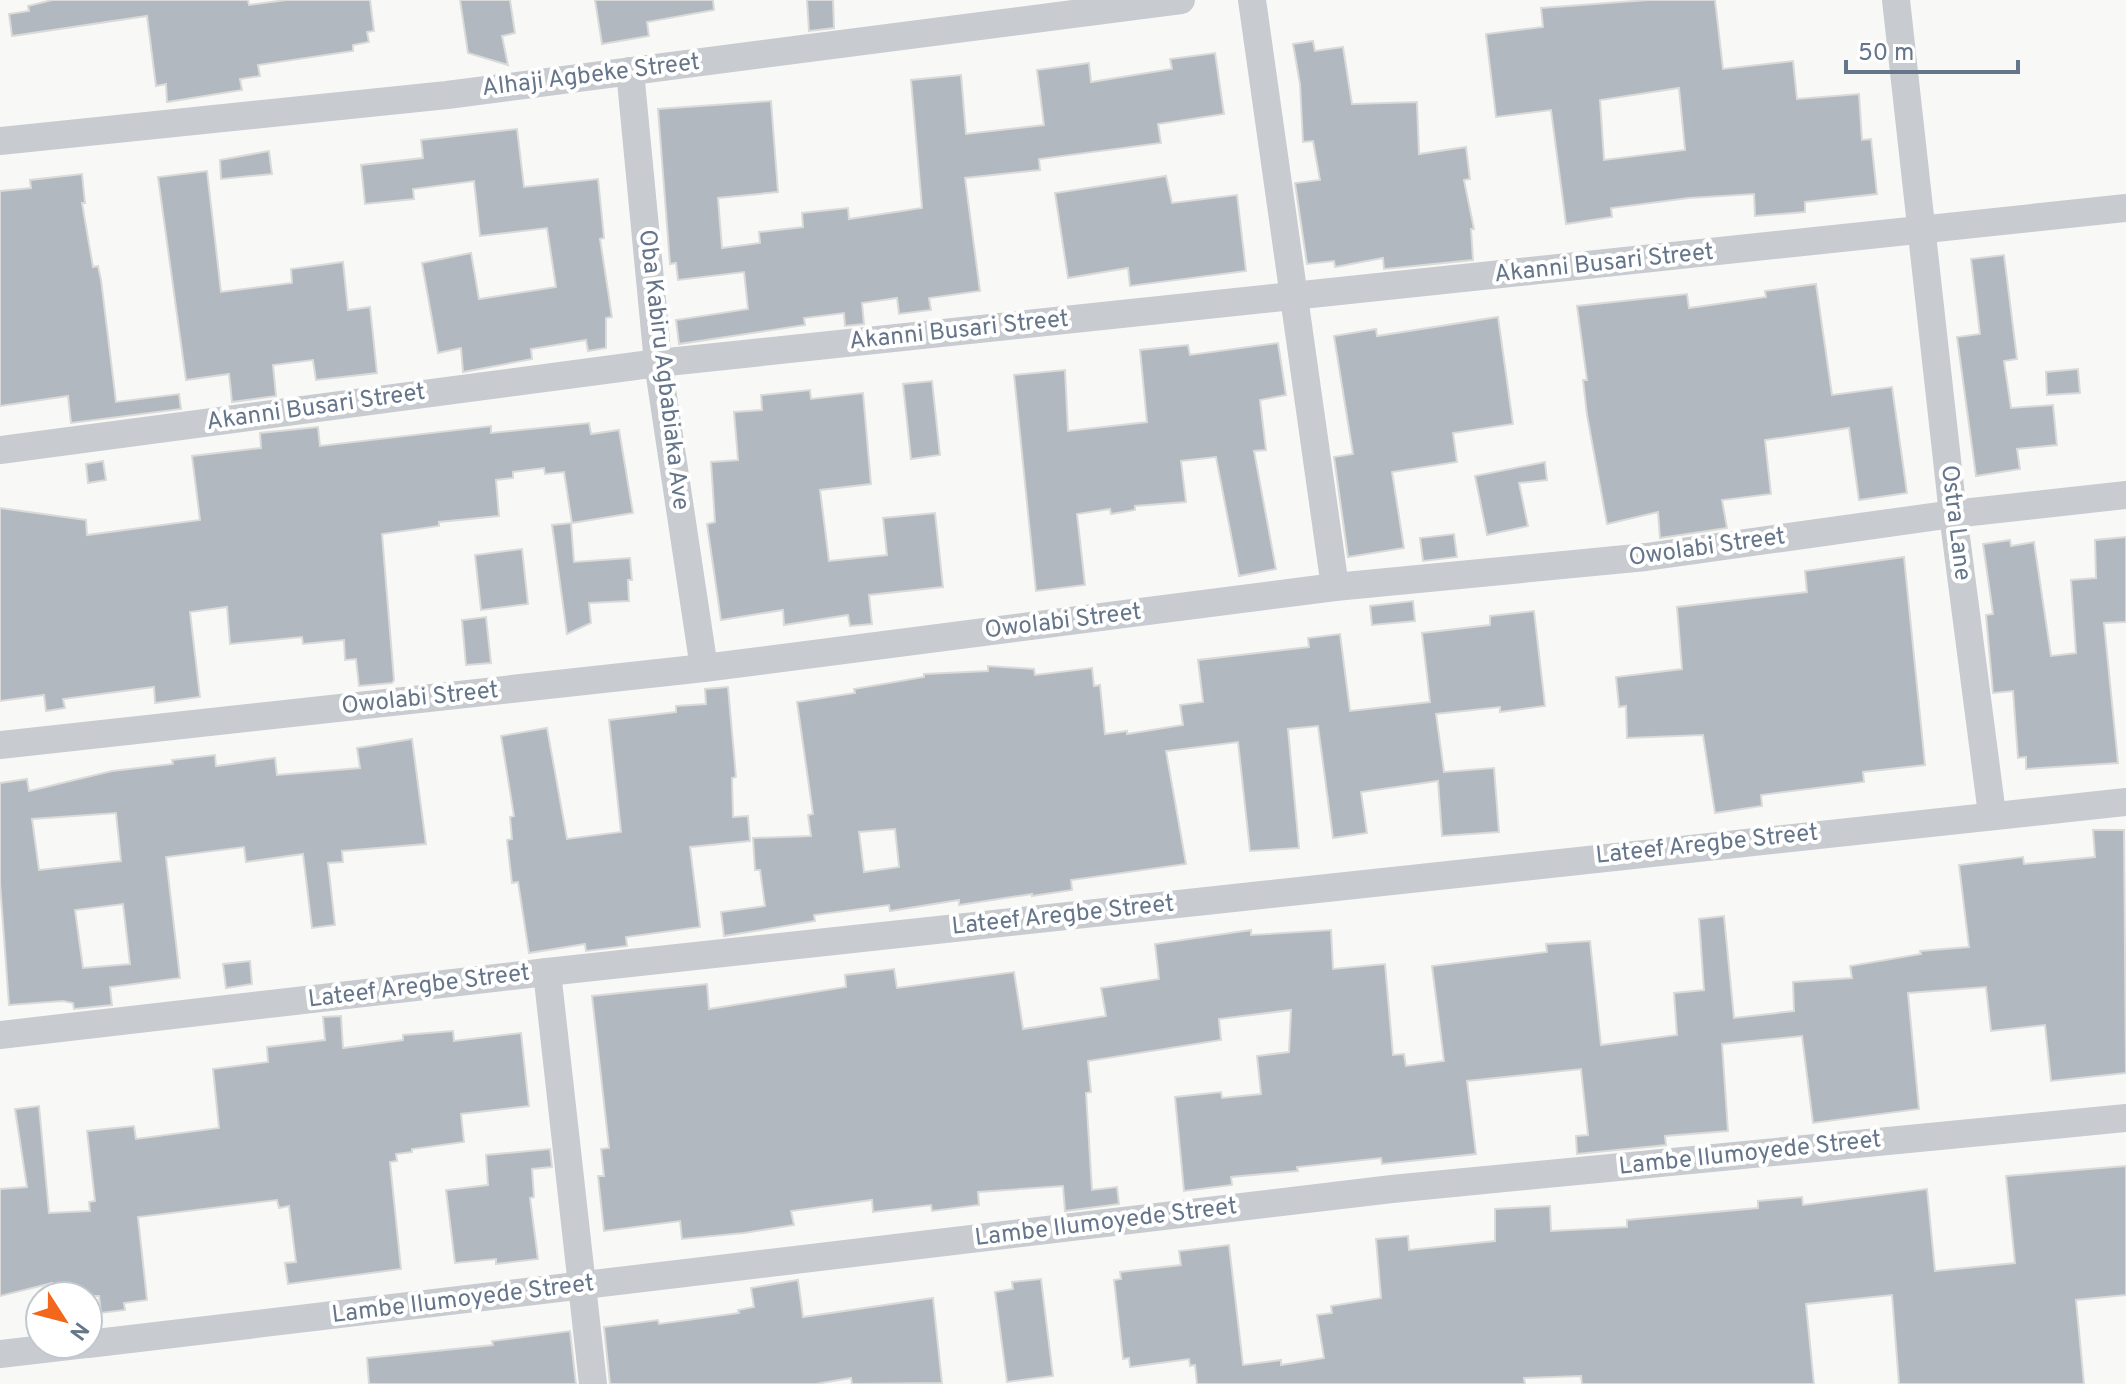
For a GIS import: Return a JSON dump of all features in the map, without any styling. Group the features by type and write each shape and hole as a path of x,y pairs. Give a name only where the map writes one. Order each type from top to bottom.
{"street":[{"name":"Alhaji Agbeke Street","path":"0,141 447,95 1181,0"},
{"path":"1252,0 1335,587"},
{"name":"Ostra Lane","path":"1896,0 1953,514 1992,814"},
{"name":"Oba Kabiru Agbabiaka Ave","path":"630,71 658,363 704,668"},
{"name":"Akanni Busari Street","path":"0,450 658,363 2126,208"},
{"name":"Owolabi Street","path":"0,745 704,668 1335,587 1646,557 1953,514 2126,495"},
{"name":"Lateef Aregbe Street","path":"0,1035 547,972 1992,814 2126,802"},
{"path":"547,972 593,1384"},
{"name":"Lambe Ilumoyede Street","path":"104,1342 1392,1189 2126,1118"},
{"name":"Lambe Ilumoyede Street","path":"0,1354 24,1351"}],"building":[{"path":"52,0 248,0 249,5 286,0 370,0 374,31 367,32 369,42 353,45 353,51 258,65 260,76 240,79 242,90 167,102 166,84 156,86 147,16 12,36 9,14 29,11 28,6"},
{"path":"460,0 510,0 515,33 502,36 508,65 468,53"},
{"path":"595,0 713,0 714,10 647,22 649,36 602,44"},
{"path":"807,0 833,0 834,28 809,31"},
{"path":"1648,0 1715,0 1723,69 1793,61 1797,99 1859,94 1862,140 1871,139 1877,194 1805,202 1805,212 1755,216 1754,194 1689,198 1611,208 1612,217 1566,224 1551,110 1496,117 1486,34 1543,27 1541,8","holes":["1679,88 1685,150 1604,160 1600,100"]},
{"path":"1313,41 1315,51 1343,47 1352,104 1417,102 1419,154 1466,147 1470,179 1464,180 1474,229 1471,229 1473,260 1384,269 1383,258 1335,267 1334,261 1307,264 1295,183 1320,180 1313,141 1303,142 1300,84 1293,44"},
{"path":"1215,53 1224,114 1158,124 1161,143 1039,159 1040,170 965,178 980,291 929,298 931,310 899,314 897,298 862,303 864,324 845,326 844,313 804,318 805,325 679,344 676,320 748,309 744,272 678,280 676,263 670,264 658,109 771,101 778,192 718,198 722,248 760,243 759,232 803,227 802,213 848,208 849,219 922,208 911,80 961,75 966,134 1044,125 1037,70 1089,63 1091,82 1172,69 1170,59"},
{"path":"517,129 524,187 598,179 604,238 600,239 612,317 606,318 606,348 588,351 586,340 531,349 532,359 463,372 461,348 438,353 422,263 471,253 479,299 556,287 547,228 480,236 474,181 413,189 414,199 365,204 361,165 423,158 421,140"},
{"path":"269,151 272,174 221,179 220,160"},
{"path":"207,171 221,292 292,283 291,269 343,262 348,310 370,307 377,373 316,380 313,360 273,365 276,396 232,402 229,374 186,380 158,177"},
{"path":"82,174 85,203 82,203 93,267 98,266 101,280 116,402 179,394 181,409 71,423 68,396 0,406 0,191 31,188 30,180"},
{"path":"1166,176 1172,203 1237,195 1246,271 1130,286 1128,268 1068,278 1055,193"},
{"path":"2004,255 2017,359 2004,361 2011,408 2053,405 2057,445 2017,449 2020,469 1976,476 1957,337 1980,334 1971,259"},
{"path":"1816,284 1832,395 1892,387 1907,493 1859,500 1849,428 1765,440 1771,494 1722,500 1727,528 1660,538 1658,512 1607,524 1587,415 1583,380 1587,380 1577,306 1687,294 1689,308 1766,297 1765,291"},
{"path":"1498,317 1513,424 1453,433 1457,462 1392,472 1404,548 1348,557 1334,457 1353,454 1334,336 1376,329 1377,336"},
{"path":"1278,343 1286,395 1260,400 1266,450 1254,451 1276,569 1239,576 1216,457 1181,461 1186,502 1135,506 1135,510 1111,514 1110,509 1077,514 1085,585 1036,591 1014,375 1065,370 1068,431 1147,422 1140,350 1188,345 1190,355"},
{"path":"2078,369 2080,393 2047,395 2046,372"},
{"path":"932,381 940,455 911,459 903,384"},
{"path":"810,390 811,399 863,393 871,484 820,490 829,561 887,555 883,518 935,513 943,587 869,595 872,624 850,626 848,615 784,625 783,610 721,620 707,524 715,522 711,462 738,460 734,412 762,410 761,395"},
{"path":"589,423 591,434 619,430 633,513 572,523 564,472 545,474 544,468 513,472 513,478 496,480 499,516 439,522 439,526 382,534 392,683 359,686 356,659 345,660 344,640 303,644 302,637 230,644 227,607 190,612 200,697 155,703 154,687 63,699 65,708 46,711 44,695 0,701 0,508 86,520 87,535 200,520 192,456 261,448 260,433 318,427 320,446 491,426 491,433"},
{"path":"103,461 106,480 88,483 86,464"},
{"path":"1545,462 1547,480 1519,483 1528,526 1487,535 1475,476"},
{"path":"571,523 574,562 630,558 632,580 628,580 629,601 589,603 591,623 567,634 552,525"},
{"path":"1454,534 1457,557 1423,561 1420,538"},
{"path":"2126,537 2126,622 2104,623 2118,763 2026,769 2026,757 2018,758 2013,691 1993,693 1986,615 1993,614 1983,544 2010,540 2011,546 2034,542 2051,656 2076,653 2071,580 2096,578 2095,540"},
{"path":"522,549 528,604 481,610 475,555"},
{"path":"1904,557 1925,765 1863,772 1864,782 1761,795 1762,806 1715,813 1703,735 1627,738 1626,706 1619,707 1616,677 1682,669 1677,607 1807,592 1805,571"},
{"path":"1413,601 1415,621 1372,625 1370,606"},
{"path":"1534,611 1545,706 1500,712 1500,707 1436,714 1444,772 1494,768 1499,832 1442,836 1438,781 1361,792 1367,833 1333,838 1318,726 1288,729 1299,848 1250,851 1238,742 1166,751 1186,864 1071,880 1072,890 959,905 959,900 890,911 889,905 814,915 815,921 724,936 721,912 765,906 760,870 755,870 753,838 811,836 808,815 813,814 797,702 855,693 854,689 924,677 924,674 988,671 988,666 1034,669 1035,675 1092,668 1094,686 1100,685 1105,734 1127,731 1127,734 1183,725 1180,705 1203,702 1198,660 1309,647 1308,638 1340,634 1350,711 1430,702 1422,633 1490,625 1490,616","holes":["895,829 899,867 864,872 859,832"]},
{"path":"486,617 491,663 466,665 462,620"},
{"path":"728,687 736,777 732,778 733,817 748,816 750,841 690,847 700,927 626,937 627,946 586,951 585,944 529,953 518,882 512,883 507,840 512,839 510,817 514,816 501,736 547,728 567,839 621,832 609,720 676,712 676,706 706,704 705,689"},
{"path":"412,739 426,844 342,851 343,862 328,863 335,925 312,928 303,854 246,862 244,847 166,857 180,978 110,987 112,1005 74,1009 73,1003 63,1001 9,1005 0,883 0,783 27,779 29,791 112,771 173,764 172,760 215,755 216,766 275,758 277,775 360,768 357,748","holes":["116,813 121,861 39,870 32,819","123,904 130,964 83,968 75,910"]},
{"path":"2093,830 2124,830 2126,1073 2051,1081 2045,1025 1991,1031 1986,987 1908,993 1919,1109 1813,1123 1802,1036 1722,1044 1728,1131 1665,1136 1666,1145 1577,1154 1576,1136 1588,1135 1581,1069 1467,1081 1476,1154 1382,1164 1381,1158 1297,1167 1298,1171 1231,1177 1232,1185 1184,1191 1175,1097 1221,1092 1222,1098 1261,1094 1257,1056 1289,1052 1291,1010 1219,1019 1221,1040 1088,1061 1091,1092 1086,1093 1092,1190 1117,1187 1119,1204 1065,1211 1063,1186 978,1192 979,1205 932,1211 931,1205 873,1212 872,1200 791,1211 794,1225 744,1233 682,1239 680,1221 604,1231 598,1176 604,1176 601,1149 609,1148 592,996 707,984 709,1009 846,987 845,975 894,969 897,988 1014,972 1023,1029 1106,1016 1101,988 1159,979 1155,944 1251,930 1251,935 1331,930 1333,969 1385,964 1393,1055 1404,1054 1406,1066 1444,1061 1432,966 1547,952 1546,944 1590,941 1601,1045 1677,1035 1674,993 1704,990 1699,919 1724,916 1734,1018 1794,1011 1793,982 1852,978 1850,966 1921,954 1920,951 1969,947 1959,865 2023,857 2024,864 2095,857"},
{"path":"250,961 252,984 226,988 223,964"},
{"path":"341,1016 343,1048 403,1040 403,1035 453,1031 454,1041 521,1033 529,1106 461,1114 464,1142 412,1149 412,1152 396,1154 397,1161 390,1162 401,1269 288,1284 285,1263 296,1262 289,1206 279,1208 277,1200 138,1217 147,1300 124,1303 125,1310 104,1313 104,1280 24,1280 24,1290 0,1296 0,1189 27,1187 15,1109 39,1106 49,1213 90,1211 89,1202 95,1201 87,1131 134,1126 136,1139 219,1128 213,1069 268,1062 267,1047 325,1040 323,1017"},
{"path":"550,1149 552,1167 532,1169 534,1197 530,1198 538,1259 496,1264 496,1259 455,1263 446,1190 488,1185 486,1155"},
{"path":"2126,1166 2126,1295 2076,1300 2084,1384 1899,1384 1892,1295 1806,1304 1814,1384 1582,1384 1581,1376 1524,1378 1525,1384 1197,1384 1195,1365 1190,1366 1189,1359 1130,1367 1129,1358 1123,1359 1114,1280 1121,1279 1120,1272 1181,1265 1179,1251 1229,1245 1243,1365 1281,1360 1281,1365 1324,1358 1317,1315 1332,1313 1331,1306 1381,1298 1376,1239 1408,1236 1409,1250 1495,1241 1495,1209 1550,1206 1551,1231 1627,1227 1627,1220 1758,1208 1758,1201 1802,1197 1803,1205 1927,1189 1935,1271 2015,1263 2006,1176"},
{"path":"1041,1279 1053,1376 1007,1382 995,1292 1013,1289 1012,1282"},
{"path":"798,1280 803,1317 933,1298 942,1383 852,1384 851,1378 816,1384 610,1384 604,1327 658,1320 659,1324 739,1313 738,1310 754,1307 751,1288"},
{"path":"570,1331 576,1384 369,1384 367,1358 493,1345 492,1341"}]}
